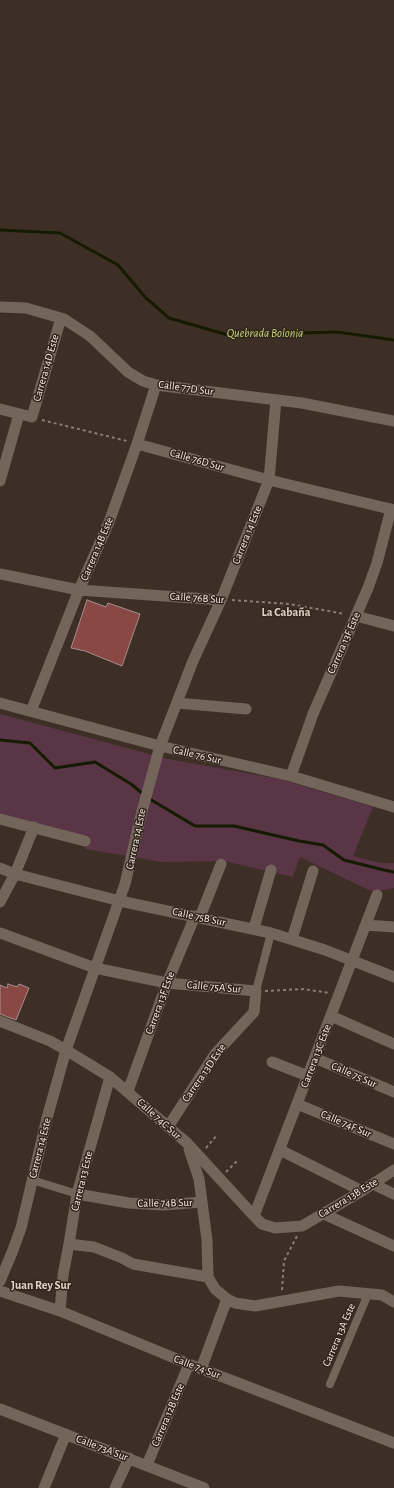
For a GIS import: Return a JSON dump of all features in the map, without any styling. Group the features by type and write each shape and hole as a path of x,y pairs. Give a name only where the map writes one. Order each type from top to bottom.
{"street":[{"name":"Calle 77D Sur","path":"0,307 26,308 61,318 90,336 128,372 143,381 156,385 302,403 394,421"},
{"name":"Carrera 14D Este","path":"32,417 61,318"},
{"name":"Carrera 14B Este","path":"31,711 79,590 109,522 138,444 156,385"},
{"name":"Carrera 14 Este","path":"0,1281 14,1250 21,1228 66,1050 120,901 130,868 141,814 160,746 193,661 221,600 269,480 276,400"},
{"path":"0,409 32,417"},
{"path":"0,481 19,414"},
{"name":"Calle 76D Sur","path":"138,444 269,480 392,509"},
{"name":"Carrera 13F Este","path":"291,776 313,714 356,616 377,563 392,509"},
{"name":"Calle 76B Sur","path":"0,574 79,590 221,600"},
{"path":"356,616 394,626"},
{"name":"Calle 76 Sur","path":"0,703 160,746 291,776 394,807"},
{"path":"177,703 246,709"},
{"path":"0,819 85,841"},
{"path":"0,902 15,874 34,827"},
{"name":"Carrera 13F Este","path":"128,1091 167,983 221,864"},
{"name":"Calle 75B Sur","path":"0,868 15,874 120,901 254,928 292,938 394,977"},
{"path":"254,928 271,870"},
{"path":"292,938 313,871"},
{"name":"Carrera 13C Este","path":"254,1216 378,895"},
{"path":"366,926 394,927"},
{"name":"Calle 75A Sur","path":"0,933 95,968 167,983 256,991"},
{"name":"Carrera 13D Este","path":"168,1127 215,1054 254,1012 256,991 271,933"},
{"path":"331,1016 394,1044"},
{"name":"Calle 74C Sur","path":"0,1021 50,1041 110,1077 128,1091 187,1144 262,1224 275,1228 302,1226"},
{"name":"Calle 75 Sur","path":"315,1058 394,1092"},
{"path":"272,1062 308,1076"},
{"name":"Carrera 13 Este","path":"60,1311 63,1275 77,1194 110,1077"},
{"name":"Calle 74F Sur","path":"297,1104 394,1144"},
{"path":"187,1144 199,1179 202,1202"},
{"path":"280,1150 362,1191"},
{"name":"Carrera 13B Este","path":"302,1226 362,1191 394,1170"},
{"path":"32,1180 77,1194"},
{"path":"373,1184 394,1194"},
{"name":"Calle 74B Sur","path":"77,1194 129,1203 162,1204 202,1202 207,1240 208,1277"},
{"path":"324,1214 394,1246"},
{"path":"69,1244 94,1247 133,1264 208,1277 215,1289 235,1303 255,1306 280,1303 339,1291 382,1295 394,1302"},
{"name":"Calle 74 Sur","path":"0,1291 60,1311 201,1369 394,1443"},
{"name":"Carrera 13A Este","path":"330,1384 368,1294"},
{"path":"201,1369 228,1299"},
{"name":"Carrera 12B Este","path":"147,1465 189,1364"},
{"name":"Calle 73A Sur","path":"0,1409 204,1488"},
{"path":"44,1488 66,1434"},
{"path":"115,1488 129,1458"}],"path":[{"path":"32,417 138,444"},
{"name":"Calle 76B Sur","path":"221,600 289,604 356,616"},
{"name":"Calle 75A Sur","path":"256,991 304,989 339,995"},
{"path":"199,1156 217,1135"},
{"path":"220,1179 237,1161"},
{"path":"280,1303 284,1261 302,1226"}],"shaded area":[{"path":"0,714 168,759 280,779 373,807 353,856 380,863 394,863 394,888 373,892 300,857 293,877 224,861 162,862 85,849 88,838 0,817"}],"building":[{"path":"87,600 106,607 108,603 140,614 122,666 85,651 71,648"},
{"path":"8,984 17,987 19,984 29,988 16,1020 0,1014 0,985 7,988"}],"waterway":[{"name":"Quebrada Bolonia","path":"0,230 60,233 118,265 145,297 169,318 228,335 337,332 394,340"},
{"path":"0,740 30,743 55,768 95,762 131,784 143,794"},
{"path":"148,798 195,826 234,826 323,845 344,860 394,872"}],"district":[{"name":"La Cabaña","path":"286,612"},
{"name":"Juan Rey Sur","path":"41,1285"}]}
